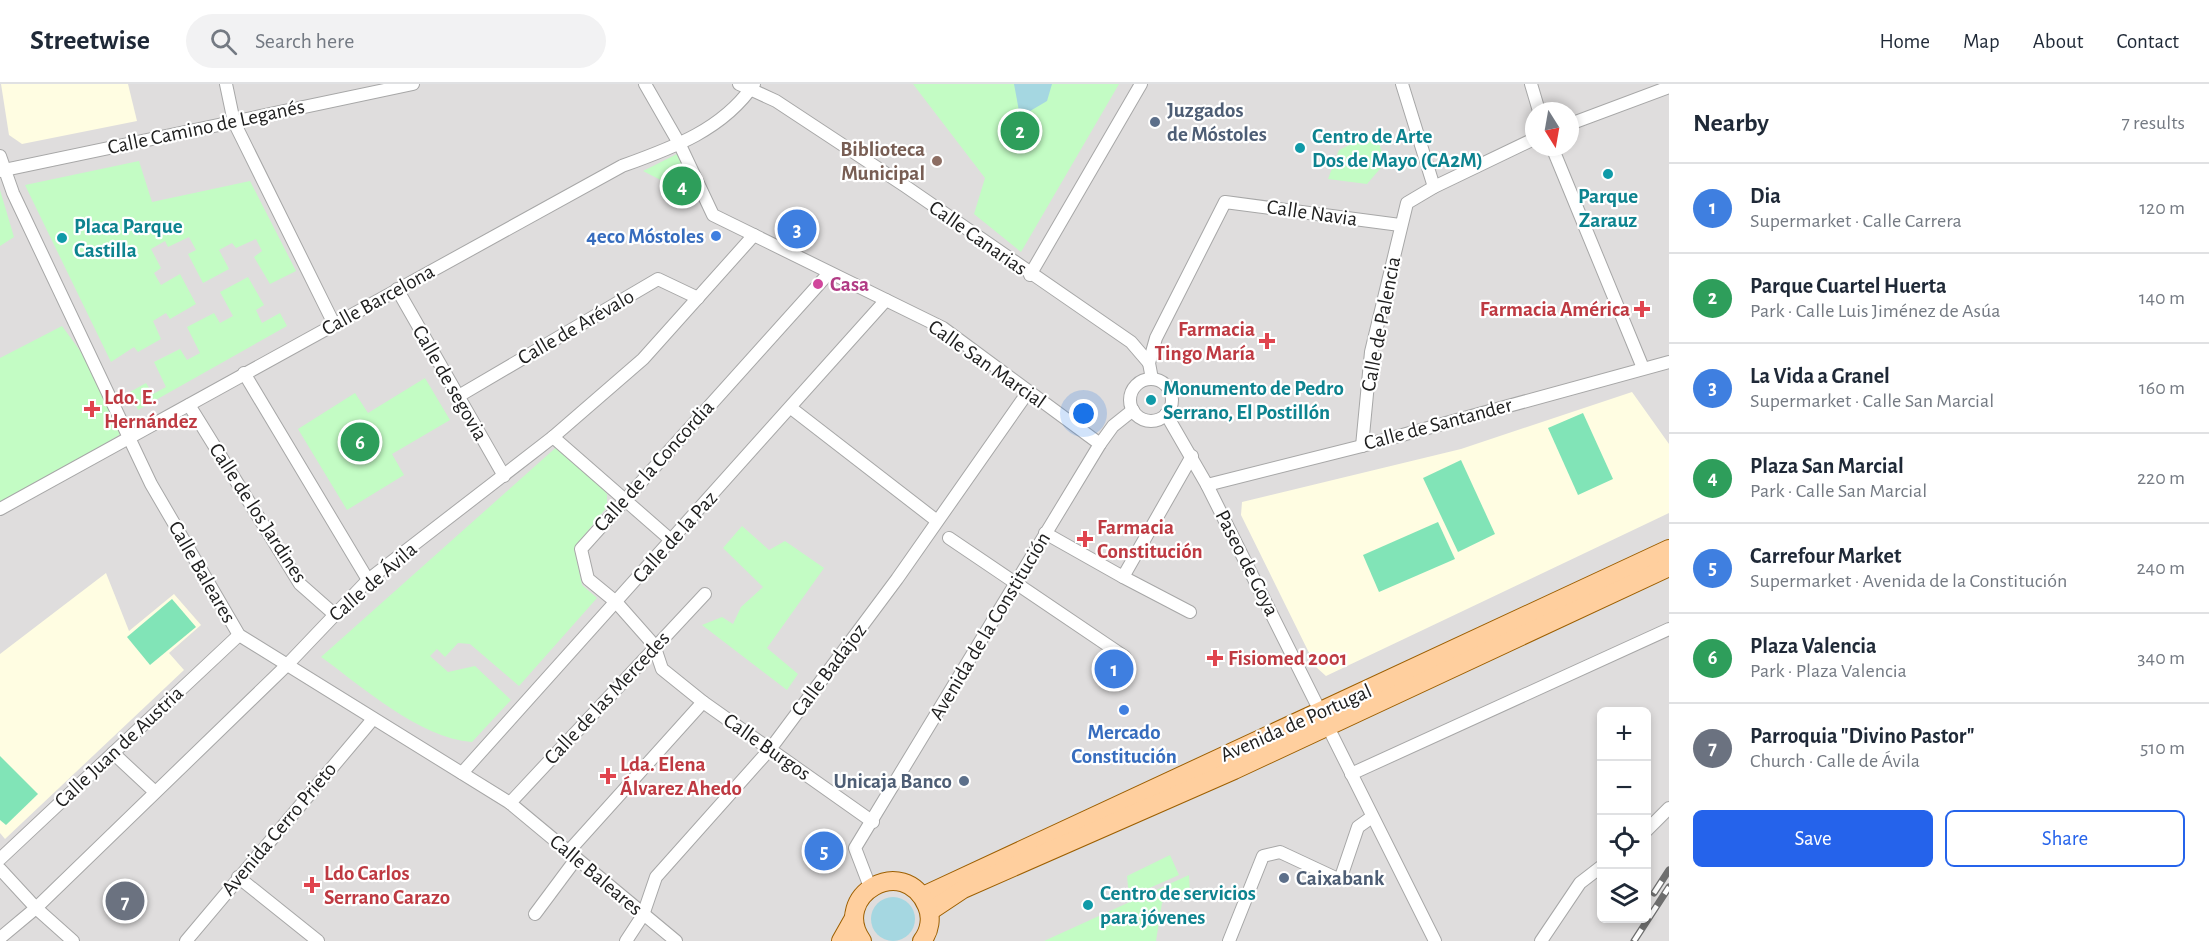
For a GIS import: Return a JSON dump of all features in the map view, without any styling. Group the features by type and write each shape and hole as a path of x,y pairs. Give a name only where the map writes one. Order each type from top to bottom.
{"main road":[{"name":"Avenida de Portugal","path":"926,903 963,890 1326,719 1669,549"},
{"name":"Avenida de Portugal","path":"1326,719 1669,567"},
{"path":"841,941 854,918 857,904 870,887 884,881 901,881 913,886 926,903 930,926 922,941"},
{"path":"854,918 862,941"}],"street":[{"path":"226,84 234,122 334,324"},
{"name":"Calle Camino de Leganés","path":"2,171 234,122 368,89 413,84"},
{"name":"Calle San Marcial","path":"645,84 680,145 713,214 943,328 1100,444"},
{"path":"1030,275 1141,84"},
{"path":"1402,84 1434,188 1525,143"},
{"path":"1531,84 1536,102"},
{"name":"Calle Barcelona","path":"0,509 622,166 680,145 714,125 749,85"},
{"name":"Calle Canarias","path":"749,85 905,186 1030,275 1131,342 1149,363"},
{"path":"1579,121 1669,87"},
{"name":"Calle Baleares","path":"0,156 2,171 151,484 239,635 510,803 676,941"},
{"path":"1556,156 1643,368"},
{"name":"Calle de Palencia","path":"1362,446 1371,352 1400,225 1407,203 1434,188"},
{"name":"Calle Navia","path":"1149,363 1156,338 1183,290 1225,202 1400,225"},
{"name":"Calle de Ávila","path":"0,938 36,908 287,665 368,580 553,437 643,359 754,235"},
{"name":"Calle de la Concordia","path":"663,669 654,645 616,602 588,579 581,549 829,273"},
{"name":"Calle de Arévalo","path":"457,397 658,279 698,298"},
{"name":"Calle de segovia","path":"397,289 504,476"},
{"name":"Calle de la Paz","path":"462,773 886,300"},
{"name":"Calle de Santander","path":"1207,485 1362,446 1669,362"},
{"path":"1149,363 1152,379"},
{"path":"244,373 368,580"},
{"path":"1152,379 1161,382 1170,391 1172,401 1166,414 1150,421 1137,416 1133,410 1131,396 1133,389 1144,380 1152,379"},
{"name":"Calle Badajoz","path":"626,941 643,915 656,877 771,748 1028,392"},
{"name":"Calle de los Jardines","path":"189,405 300,584 334,614"},
{"path":"791,408 937,521"},
{"name":"Avenida de la Constitución","path":"870,887 855,848 873,822 1015,581 1100,444 1113,426 1133,410"},
{"name":"Paseo de Goya","path":"1166,414 1192,456 1326,719 1429,938"},
{"path":"553,437 672,541"},
{"path":"1123,577 1192,456"},
{"path":"1045,533 1190,612"},
{"path":"949,538 1125,657"},
{"name":"Calle de las Mercedes","path":"510,803 654,645 705,594"},
{"path":"1351,774 1669,629"},
{"name":"Calle Juan de Austria","path":"0,859 239,635"},
{"name":"Calle Burgos","path":"663,669 703,702 873,822"},
{"path":"535,914 572,856 703,702"},
{"name":"Avenida Cerro Prieto","path":"186,941 373,719"},
{"path":"113,753 155,792"},
{"path":"1651,827 1669,808"},
{"path":"1229,941 1263,856 1280,852 1340,880 1358,827 1372,817"},
{"path":"0,869 36,908 73,941"},
{"path":"1541,941 1580,883 1598,869"},
{"path":"238,877 318,941"}],"shaded area":[{"path":"0,84 1669,84 1669,941 0,941"},
{"path":"1,84 128,84 137,121 22,144 9,135"},
{"path":"1632,392 1669,444 1669,513 1326,676 1316,667 1241,515 1242,502 1461,449"},
{"path":"106,573 129,631 174,594 201,625 169,653 184,670 5,839 0,833 0,654"}],"green space":[{"path":"913,84 1119,84 1021,252 974,214 985,178"},
{"path":"1376,132 1385,163 1367,184 1328,179 1339,150"},
{"path":"677,154 700,200 643,171"},
{"path":"139,161 152,202 250,181 296,271 270,284 254,257 262,251 256,239 236,248 232,243 219,250 229,269 203,283 188,254 196,250 189,237 168,247 165,241 151,249 161,268 154,273 161,285 180,274 196,304 170,319 166,313 153,321 161,339 138,352 134,347 111,362 25,185"},
{"path":"0,190 14,237 0,246"},
{"path":"248,277 264,305 256,310 262,323 280,313 287,326 138,410 130,392 146,383 153,394 166,387 154,362 180,349 187,360 200,353 187,327 214,313 220,323 233,316 220,292"},
{"path":"62,326 89,363 121,434 0,506 0,358"},
{"path":"425,378 450,420 392,454 404,475 347,510 298,429 355,393 368,413"},
{"path":"1583,413 1613,479 1578,495 1548,428"},
{"path":"561,443 607,494 607,507 574,548 582,585 597,598 519,686 470,644 458,643 445,657 437,649 430,656 448,672 475,666 511,700 472,742 432,731 412,721 373,696 321,657"},
{"path":"1461,460 1495,534 1458,552 1423,478"},
{"path":"1438,522 1455,559 1379,592 1363,555"},
{"path":"742,526 769,550 785,541 824,568 767,648 798,674 787,690 702,625 722,617 733,624 741,607 763,587 723,548"},
{"path":"172,599 196,627 150,665 127,637"},
{"path":"0,756 38,794 6,825 0,820"},
{"path":"1170,855 1179,875 1129,897 1127,876"},
{"path":"1189,875 1190,897 1169,896 1162,903 1156,941 1044,941"}],"water":[{"path":"1014,84 1052,84 1047,101 1025,114 1019,111"},
{"path":"893,897 901,898 909,903 914,911 914,927 909,935 901,940 893,941 885,940 877,935 872,927 871,919 872,911 877,903 885,898"}],"railway":[{"path":"1654,893 1669,870"},
{"path":"1634,941 1669,887"}],"place":[{"name":"Juzgados de Móstoles","path":"1155,122"},
{"name":"Parque Cuartel Huerta","path":"1020,131"},
{"name":"Centro de Arte Dos de Mayo (CA2M)","path":"1300,148"},
{"name":"Biblioteca Municipal","path":"937,161"},
{"name":"Parque Zarauz","path":"1608,174"},
{"name":"Plaza San Marcial","path":"682,186"},
{"name":"La Vida a Granel","path":"797,229"},
{"name":"4eco Móstoles","path":"716,236"},
{"name":"Placa Parque Castilla","path":"62,238"},
{"name":"Casa","path":"818,284"},
{"name":"Farmacia América","path":"1642,309"},
{"name":"Farmacia Tingo María","path":"1267,341"},
{"name":"Monumento de Pedro Serrano, El Postillón","path":"1151,400"},
{"name":"Ldo. E. Hernández","path":"92,409"},
{"name":"Plaza Valencia","path":"360,442"},
{"name":"Farmacia Constitución","path":"1085,539"},
{"name":"Fisiomed 2001","path":"1215,658"},
{"name":"Dia","path":"1114,669"},
{"name":"Mercado Constitución","path":"1124,710"},
{"name":"Lda. Elena Álvarez Ahedo","path":"608,776"},
{"name":"Unicaja Banco","path":"964,781"},
{"name":"Carrefour Market","path":"824,851"},
{"name":"Caixabank","path":"1284,878"},
{"name":"Ldo Carlos Serrano Carazo","path":"312,885"},
{"name":"Parroquia \"Divino Pastor\"","path":"125,901"},
{"name":"Centro de servicios para jóvenes","path":"1088,905"}]}
